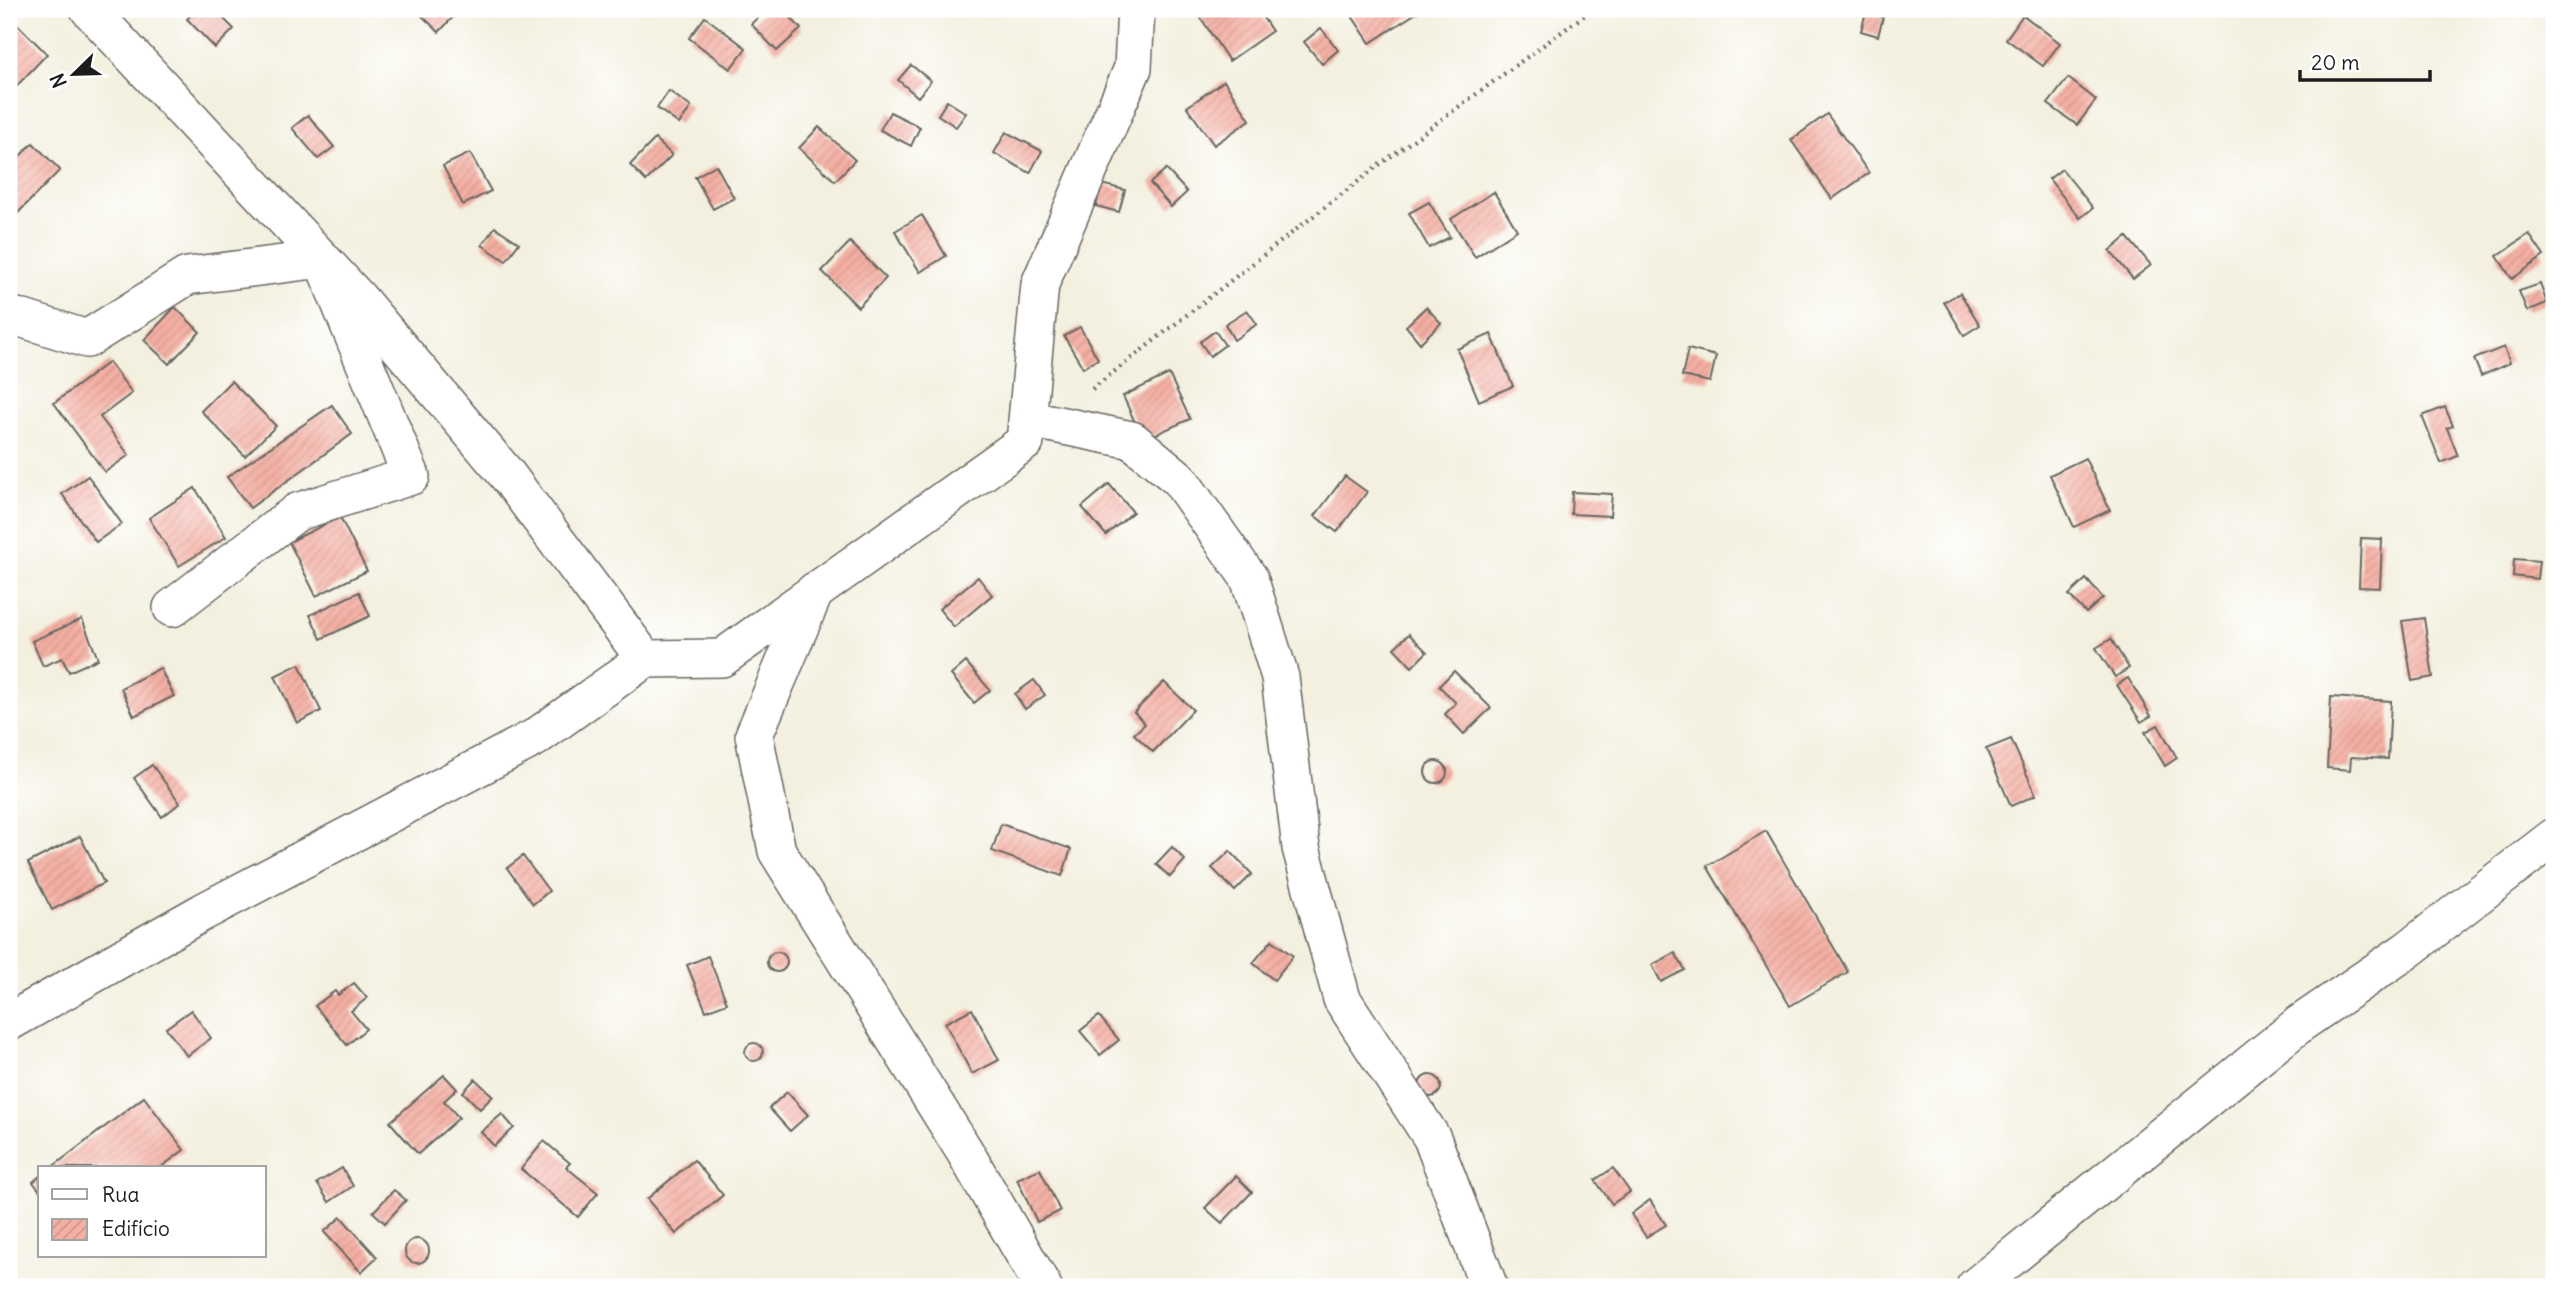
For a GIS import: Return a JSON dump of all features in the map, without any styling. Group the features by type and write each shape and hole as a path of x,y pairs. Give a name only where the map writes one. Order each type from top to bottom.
{"street":[{"path":"89,9 357,296 508,477 645,659"},
{"path":"9,1022 203,912 536,737 645,659 722,658 1025,442 1040,284 1133,68 1136,9"},
{"path":"9,321 17,317 87,338 187,276 322,259"},
{"path":"172,608 297,512 411,476 322,259"},
{"path":"1049,423 1132,440 1180,479 1249,578 1280,677 1301,848 1342,999 1432,1138 1489,1287"},
{"path":"815,592 754,735 777,851 965,1152 1042,1287"},
{"path":"1975,1287 2301,1023 2406,951 2554,837"}],"path":[{"path":"1049,423 1379,164 1593,9"}],"building":[{"path":"197,9 214,9 234,29 215,48 187,19"},
{"path":"421,9 445,9 454,16 439,32 418,12"},
{"path":"767,9 783,9 801,29 777,51 751,24"},
{"path":"1195,9 1257,9 1272,31 1229,61"},
{"path":"1356,9 1419,11 1370,43 1350,13"},
{"path":"1866,12 1883,17 1878,36 1861,31"},
{"path":"2023,15 2060,43 2043,66 2006,39"},
{"path":"9,16 47,54 9,94"},
{"path":"705,17 746,48 730,69 689,38"},
{"path":"1321,28 1338,50 1322,64 1304,42"},
{"path":"911,65 931,81 918,97 898,80"},
{"path":"2068,78 2096,100 2077,125 2048,104"},
{"path":"1224,81 1250,120 1214,145 1187,107"},
{"path":"669,91 691,107 679,124 657,108"},
{"path":"947,101 966,113 956,127 938,115"},
{"path":"890,112 920,127 911,146 880,130"},
{"path":"1827,114 1869,173 1832,199 1791,140"},
{"path":"308,115 334,147 318,159 292,128"},
{"path":"819,127 855,160 835,181 799,148"},
{"path":"1006,132 1042,151 1030,173 994,153"},
{"path":"655,139 672,155 646,181 630,165"},
{"path":"33,143 60,170 9,222 9,167"},
{"path":"470,153 491,191 463,205 443,166"},
{"path":"716,165 734,198 713,209 695,177"},
{"path":"1166,169 1187,192 1171,207 1150,183"},
{"path":"2062,169 2093,208 2080,218 2049,179"},
{"path":"1101,184 1125,190 1119,212 1096,206"},
{"path":"1494,192 1517,230 1475,257 1451,219"},
{"path":"1429,202 1450,237 1429,248 1409,213"},
{"path":"922,215 946,256 920,272 895,231"},
{"path":"495,227 519,243 506,261 482,245"},
{"path":"2529,234 2544,256 2512,279 2497,256"},
{"path":"2127,237 2151,265 2133,279 2110,251"},
{"path":"850,242 886,278 858,307 822,271"},
{"path":"9,268 18,280 9,287"},
{"path":"2540,284 2547,303 2527,311 2519,291"},
{"path":"1960,293 1980,325 1964,335 1944,302"},
{"path":"175,307 200,332 169,364 144,340"},
{"path":"1426,307 1441,323 1420,343 1406,326"},
{"path":"1247,310 1257,324 1234,340 1225,324"},
{"path":"1080,327 1098,359 1083,368 1064,336"},
{"path":"1215,331 1225,345 1210,356 1200,342"},
{"path":"1491,334 1513,386 1479,401 1457,349"},
{"path":"2504,347 2510,363 2481,376 2474,359"},
{"path":"1688,349 1716,356 1710,382 1682,376"},
{"path":"109,362 132,393 100,417 129,455 105,472 54,403"},
{"path":"1169,374 1190,419 1143,440 1123,396"},
{"path":"231,381 276,426 245,456 201,411"},
{"path":"332,405 352,434 250,508 227,477"},
{"path":"2445,407 2453,426 2447,428 2458,456 2441,463 2422,416"},
{"path":"2085,458 2110,510 2074,527 2050,475"},
{"path":"88,476 122,524 96,542 62,494"},
{"path":"1345,476 1367,492 1337,532 1315,516"},
{"path":"1109,484 1133,512 1106,535 1082,507"},
{"path":"195,488 226,537 179,566 149,518"},
{"path":"1572,492 1612,494 1610,516 1571,514"},
{"path":"340,517 367,571 316,596 289,542"},
{"path":"2361,538 2382,539 2380,588 2359,587"},
{"path":"2514,559 2539,561 2537,579 2513,576"},
{"path":"978,577 992,595 954,627 939,609"},
{"path":"2086,579 2103,598 2086,613 2069,595"},
{"path":"359,592 370,616 321,639 310,615"},
{"path":"2424,618 2433,677 2412,681 2402,621"},
{"path":"82,619 98,659 69,672 62,658 43,666 32,641"},
{"path":"1409,634 1427,652 1412,667 1394,648"},
{"path":"2111,639 2129,668 2115,677 2096,648"},
{"path":"966,662 990,690 974,703 951,675"},
{"path":"299,664 321,711 297,723 275,676"},
{"path":"160,668 174,696 134,716 121,688"},
{"path":"1454,671 1491,708 1464,734 1445,714 1456,703 1439,686"},
{"path":"2128,678 2151,716 2141,722 2117,685"},
{"path":"1034,680 1045,695 1025,709 1015,694"},
{"path":"1164,682 1193,710 1153,752 1134,734 1145,724 1134,712"},
{"path":"2331,697 2391,701 2388,759 2351,757 2350,770 2327,768"},
{"path":"2158,725 2177,758 2165,766 2145,732"},
{"path":"2011,739 2036,795 2011,806 1986,749"},
{"path":"1436,761 1444,764 1447,772 1444,780 1436,783 1428,780 1425,772 1428,764"},
{"path":"152,765 180,803 162,817 134,778"},
{"path":"1001,824 1071,849 1062,876 992,851"},
{"path":"1766,831 1848,972 1790,1006 1707,866"},
{"path":"80,836 104,883 52,910 28,863"},
{"path":"1172,847 1185,860 1170,877 1156,864"},
{"path":"1230,851 1252,874 1235,891 1212,868"},
{"path":"523,856 549,891 533,904 507,868"},
{"path":"1272,940 1293,956 1274,980 1253,963"},
{"path":"777,952 784,955 787,962 784,969 777,972 770,969 767,962 770,955"},
{"path":"1675,953 1685,970 1661,982 1652,965"},
{"path":"708,956 727,1003 706,1011 687,965"},
{"path":"354,983 367,998 351,1011 366,1029 347,1045 315,1006 335,991 338,995"},
{"path":"972,1009 999,1060 972,1074 945,1023"},
{"path":"191,1010 211,1038 187,1056 166,1028"},
{"path":"1099,1016 1119,1040 1100,1055 1080,1031"},
{"path":"754,1043 760,1046 763,1052 760,1058 754,1061 748,1058 745,1052 748,1046"},
{"path":"444,1075 457,1089 444,1101 459,1118 418,1154 390,1122"},
{"path":"1430,1075 1438,1078 1441,1086 1438,1094 1430,1097 1422,1094 1419,1086 1422,1078"},
{"path":"475,1079 493,1096 480,1109 463,1092"},
{"path":"787,1092 808,1115 790,1131 769,1108"},
{"path":"144,1097 184,1150 163,1166 54,1166"},
{"path":"502,1114 514,1128 494,1146 481,1132"},
{"path":"544,1141 570,1163 566,1167 598,1193 578,1217 521,1169"},
{"path":"694,1160 723,1195 676,1234 647,1199"},
{"path":"342,1168 353,1186 329,1202 317,1183"},
{"path":"1613,1168 1630,1192 1612,1204 1595,1180"},
{"path":"1040,1169 1060,1211 1037,1222 1017,1179"},
{"path":"1236,1176 1252,1192 1222,1223 1205,1208"},
{"path":"394,1190 406,1200 385,1223 373,1212"},
{"path":"1650,1200 1666,1225 1646,1237 1631,1214"},
{"path":"341,1217 377,1257 361,1272 324,1232"},
{"path":"417,1239 426,1242 429,1251 426,1260 417,1263 408,1260 405,1251 408,1242"}]}
